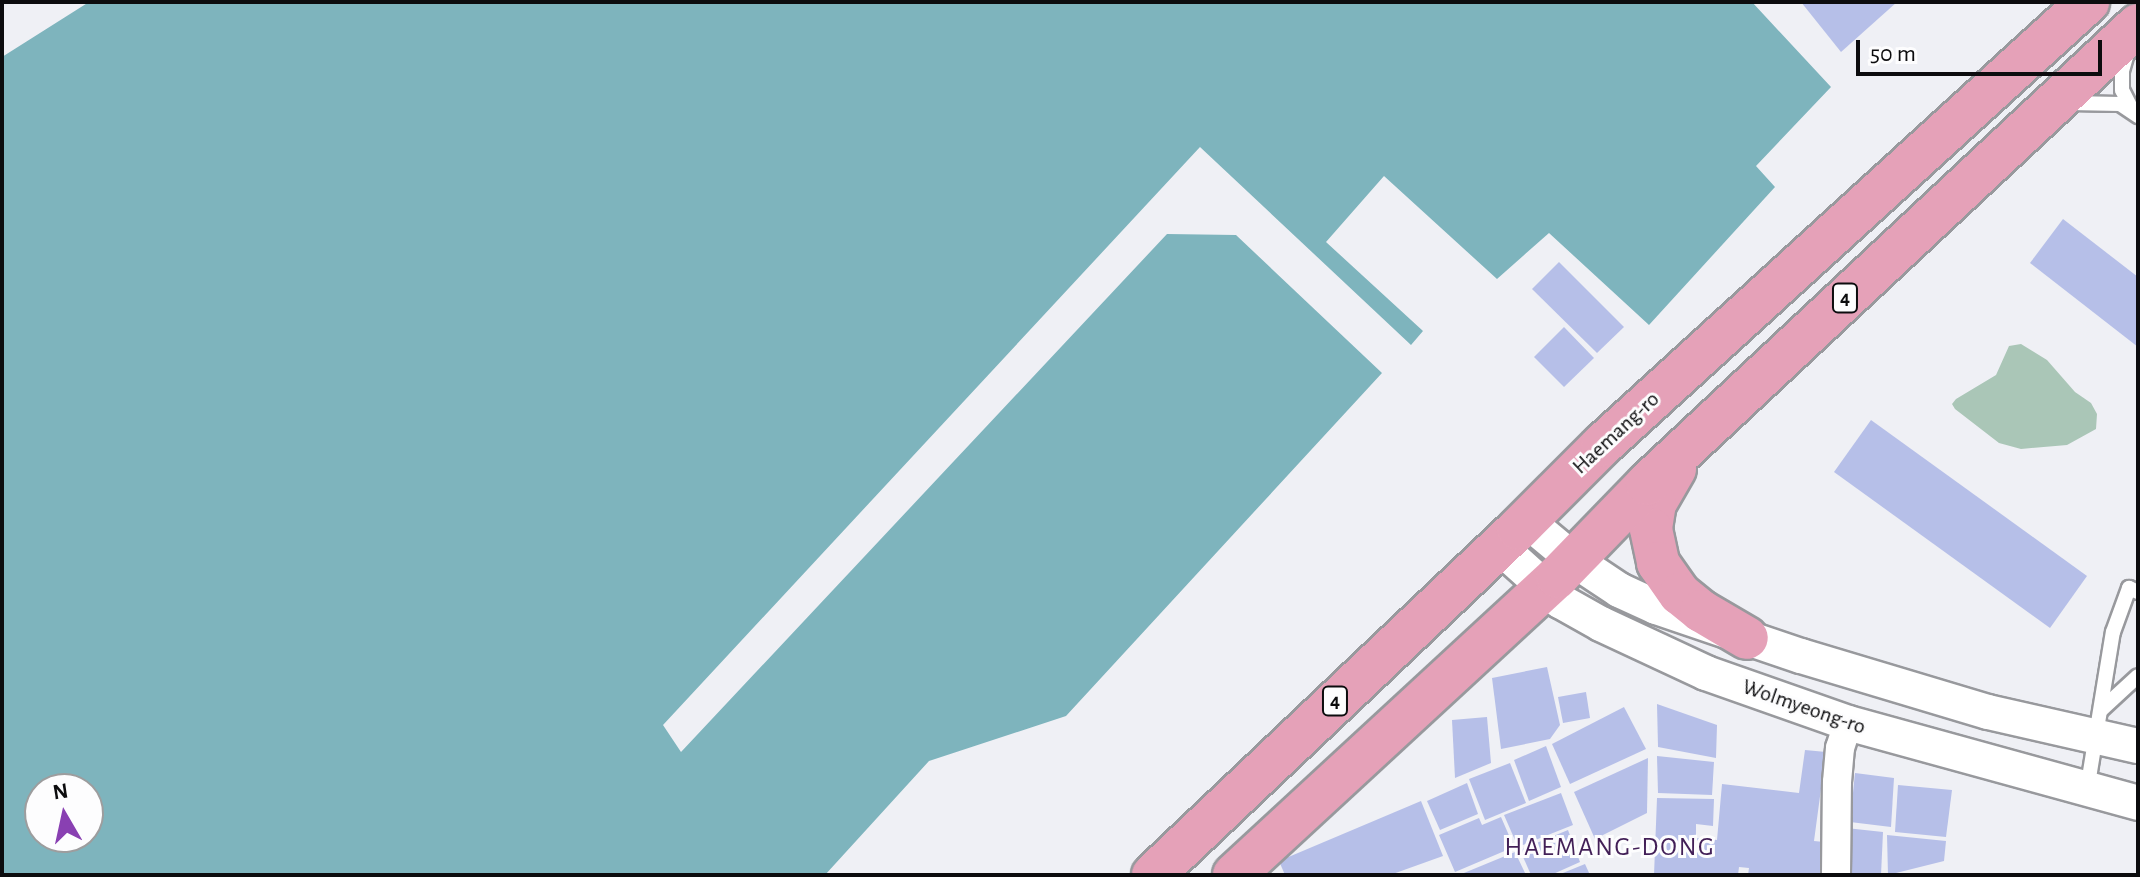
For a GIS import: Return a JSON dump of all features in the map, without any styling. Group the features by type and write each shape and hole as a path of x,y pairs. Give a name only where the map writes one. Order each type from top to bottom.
{"main road":[{"name":"Haemang-ro","path":"1153,875 1513,534 1602,445 2088,2"},
{"name":"4","path":"1243,871 1560,574 1702,432 2138,25"},
{"path":"1702,432 1655,503 1651,529 1654,548 1666,577 1680,594 1701,611 1747,638"}],"street":[{"name":"Wolmyeong-ro","path":"1513,534 1560,574 1601,624 1706,673 1848,723 2138,803"},
{"name":"Wolmyeong-ro","path":"1560,574 1619,590 1656,607 1747,638 1988,712 2098,723 2138,746"},
{"path":"1836,875 1839,759 1848,723"}],"lane":[{"path":"2135,113 2122,90 2122,71 2138,32"},
{"path":"2045,112 2090,101 2120,104 2135,113"},
{"path":"2087,791 2120,609 2129,588 2138,592"},
{"path":"2098,723 2138,676"}],"green space":[{"path":"2021,344 2047,360 2075,392 2091,403 2097,414 2096,429 2067,445 2021,449 1999,443 1955,409 1952,404 1956,399 1996,375 2009,346"}],"water":[{"path":"89,2 1752,2 1831,87 1756,166 1775,187 1649,325 1549,233 1497,279 1384,176 1326,242 1423,331 1411,345 1200,147 663,725 681,752 1167,234 1236,235 1382,373 1066,716 929,761 825,875 2,875 2,57"}],"building":[{"path":"1801,2 1897,2 1841,52"},
{"path":"2063,219 2138,277 2138,347 2030,263"},
{"path":"1559,262 1624,327 1597,353 1532,289"},
{"path":"1564,327 1594,358 1564,387 1534,357"},
{"path":"1871,420 2087,576 2050,628 1834,472"},
{"path":"1547,667 1560,725 1550,739 1501,749 1492,678"},
{"path":"1586,692 1590,718 1563,723 1558,697"},
{"path":"1657,704 1717,725 1716,758 1658,747"},
{"path":"1624,707 1646,749 1570,784 1552,744"},
{"path":"1487,717 1491,763 1455,778 1452,720"},
{"path":"1546,746 1561,787 1529,801 1514,760"},
{"path":"1805,750 1826,752 1814,841 1824,842 1823,875 1748,875 1749,868 1739,867 1738,875 1654,875 1657,798 1714,799 1713,826 1696,824 1696,838 1717,840 1722,784 1799,793"},
{"path":"1657,756 1714,762 1712,795 1658,793"},
{"path":"1648,758 1647,813 1595,839 1574,792"},
{"path":"1510,763 1526,803 1485,820 1469,779"},
{"path":"1855,773 1894,778 1891,827 1850,822"},
{"path":"1467,783 1478,814 1440,830 1427,801"},
{"path":"1898,785 1952,790 1946,837 1895,832"},
{"path":"1561,793 1573,825 1518,847 1504,815"},
{"path":"1421,801 1443,856 1390,875 1285,875 1279,861"},
{"path":"1501,817 1514,847 1455,872 1439,835 1479,818 1482,825"},
{"path":"1846,828 1883,832 1881,875 1846,875"},
{"path":"1568,830 1580,862 1551,875 1531,875 1520,850"},
{"path":"1887,835 1946,841 1944,861 1888,875"},
{"path":"1515,852 1526,875 1459,875"},
{"path":"1585,864 1590,875 1558,875"}],"district":[{"name":"HAEMANG-DONG","path":"1610,848"}]}
